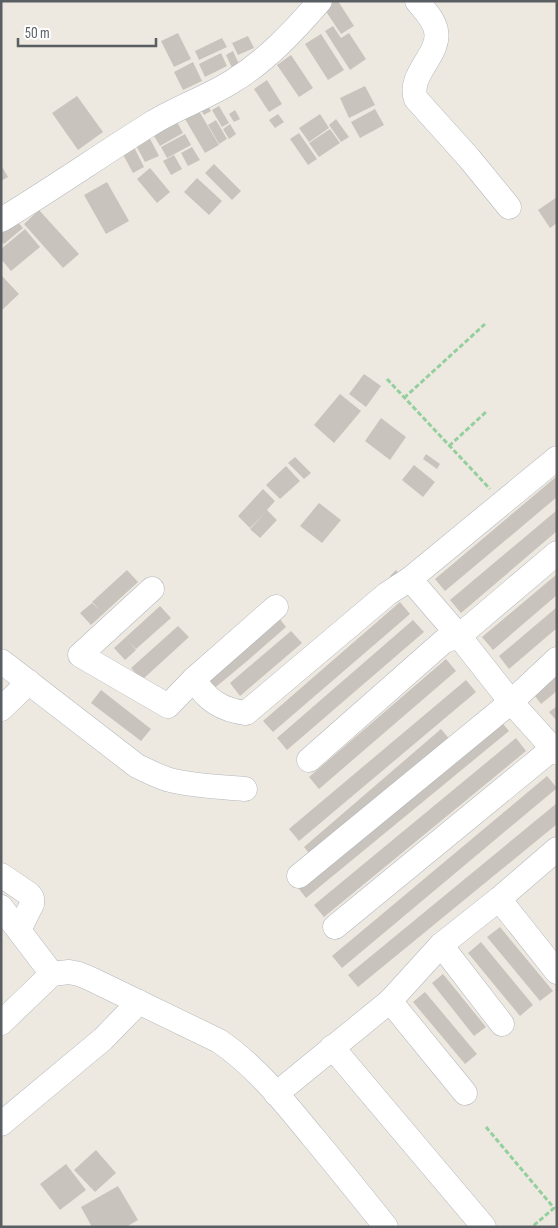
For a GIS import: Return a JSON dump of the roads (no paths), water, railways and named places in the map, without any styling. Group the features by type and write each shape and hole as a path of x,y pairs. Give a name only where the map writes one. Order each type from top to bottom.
{"street":[{"path":"1,220 155,122 233,81 282,42 320,1"},
{"path":"417,1 433,21 437,37 414,87 414,95 509,207"},
{"path":"194,679 202,692 213,701 233,712 246,713 387,594 410,579 557,458"},
{"path":"309,760 444,641 459,636 557,554"},
{"path":"335,927 556,749 510,702 459,636 410,579"},
{"path":"152,589 80,655 168,706 194,679 276,607"},
{"path":"299,876 510,702 557,660"},
{"path":"1,661 138,766 169,780 245,789"},
{"path":"1,709 29,682"},
{"path":"276,1094 390,1001 441,945 557,850"},
{"path":"1,875 32,898 32,904 19,930"},
{"path":"499,899 557,972"},
{"path":"1,907 52,974"},
{"path":"441,945 502,1024"},
{"path":"2,1022 52,974 69,972 79,974 219,1041 235,1052 276,1094 307,1129 386,1227"},
{"path":"390,1001 465,1093"},
{"path":"1,1124 103,1039 139,1002"},
{"path":"332,1047 484,1227"}]}
